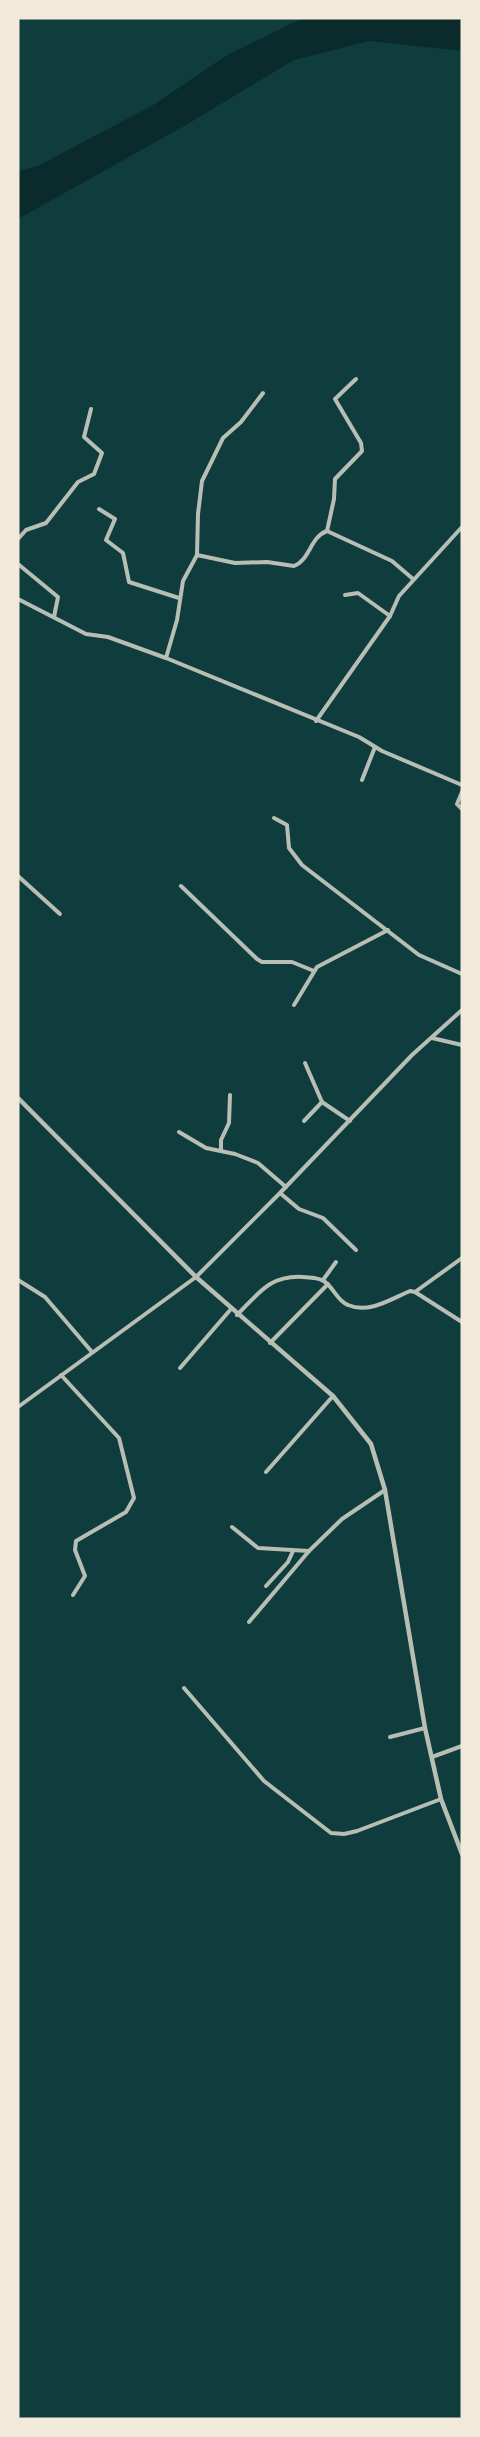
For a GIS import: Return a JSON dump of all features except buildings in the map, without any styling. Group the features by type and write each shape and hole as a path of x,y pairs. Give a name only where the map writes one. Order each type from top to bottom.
{"street":[{"path":"327,531 334,499 335,479 362,451 361,443 335,402 336,396 356,379"},
{"path":"166,658 177,620 184,577 197,555 202,481 223,438 241,422 263,393"},
{"path":"18,539 26,530 46,523 78,482 94,474 102,453 84,437 91,409"},
{"path":"99,509 114,519 106,540 123,553 129,582 179,598"},
{"path":"316,721 390,616 399,596 462,527"},
{"path":"197,555 235,563 267,562 294,566 306,556 319,535 327,531"},
{"path":"327,531 384,557 413,579"},
{"path":"18,564 58,597 54,616"},
{"path":"345,595 357,593 390,616"},
{"path":"18,598 86,634 108,637 166,658 359,737 375,747 462,785"},
{"path":"362,780 375,747"},
{"path":"462,792 457,804 462,809"},
{"path":"274,818 287,825 289,848 302,865 420,955 462,974"},
{"path":"18,876 60,914"},
{"path":"181,886 257,959 262,962 292,962 314,971"},
{"path":"294,1005 314,971 321,964 359,947 388,930"},
{"path":"18,1407 196,1277 350,1121 411,1055 462,1010"},
{"path":"432,1038 462,1045"},
{"path":"305,1063 322,1102 350,1121"},
{"path":"221,1150 221,1140 229,1123 230,1095"},
{"path":"18,1098 196,1277 237,1315 333,1396 371,1444 385,1490 425,1728 441,1799 462,1854"},
{"path":"304,1121 322,1102"},
{"path":"179,1132 206,1148 221,1150 258,1163 286,1187"},
{"path":"280,1193 299,1209 323,1218 356,1250"},
{"path":"415,1292 462,1258"},
{"path":"323,1280 336,1262"},
{"path":"237,1315 265,1286 279,1278 323,1280 341,1301 355,1307 375,1306 408,1292 415,1292 462,1322"},
{"path":"18,1280 45,1297 92,1352"},
{"path":"270,1343 328,1284"},
{"path":"180,1368 231,1309"},
{"path":"61,1375 119,1438 135,1498 126,1512 76,1541 75,1550 85,1576 73,1595"},
{"path":"266,1472 333,1396"},
{"path":"249,1622 309,1551 342,1520 385,1490"},
{"path":"232,1527 258,1548 309,1551"},
{"path":"266,1586 288,1562 293,1551"},
{"path":"184,1688 264,1781 331,1833 344,1834 357,1831 441,1799"},
{"path":"390,1737 425,1728"},
{"path":"432,1757 462,1746"}],"water":[{"path":"309,18 462,18 462,51 369,41 294,60 186,125 18,219 18,171 38,166 155,104 227,55 299,20"}]}
